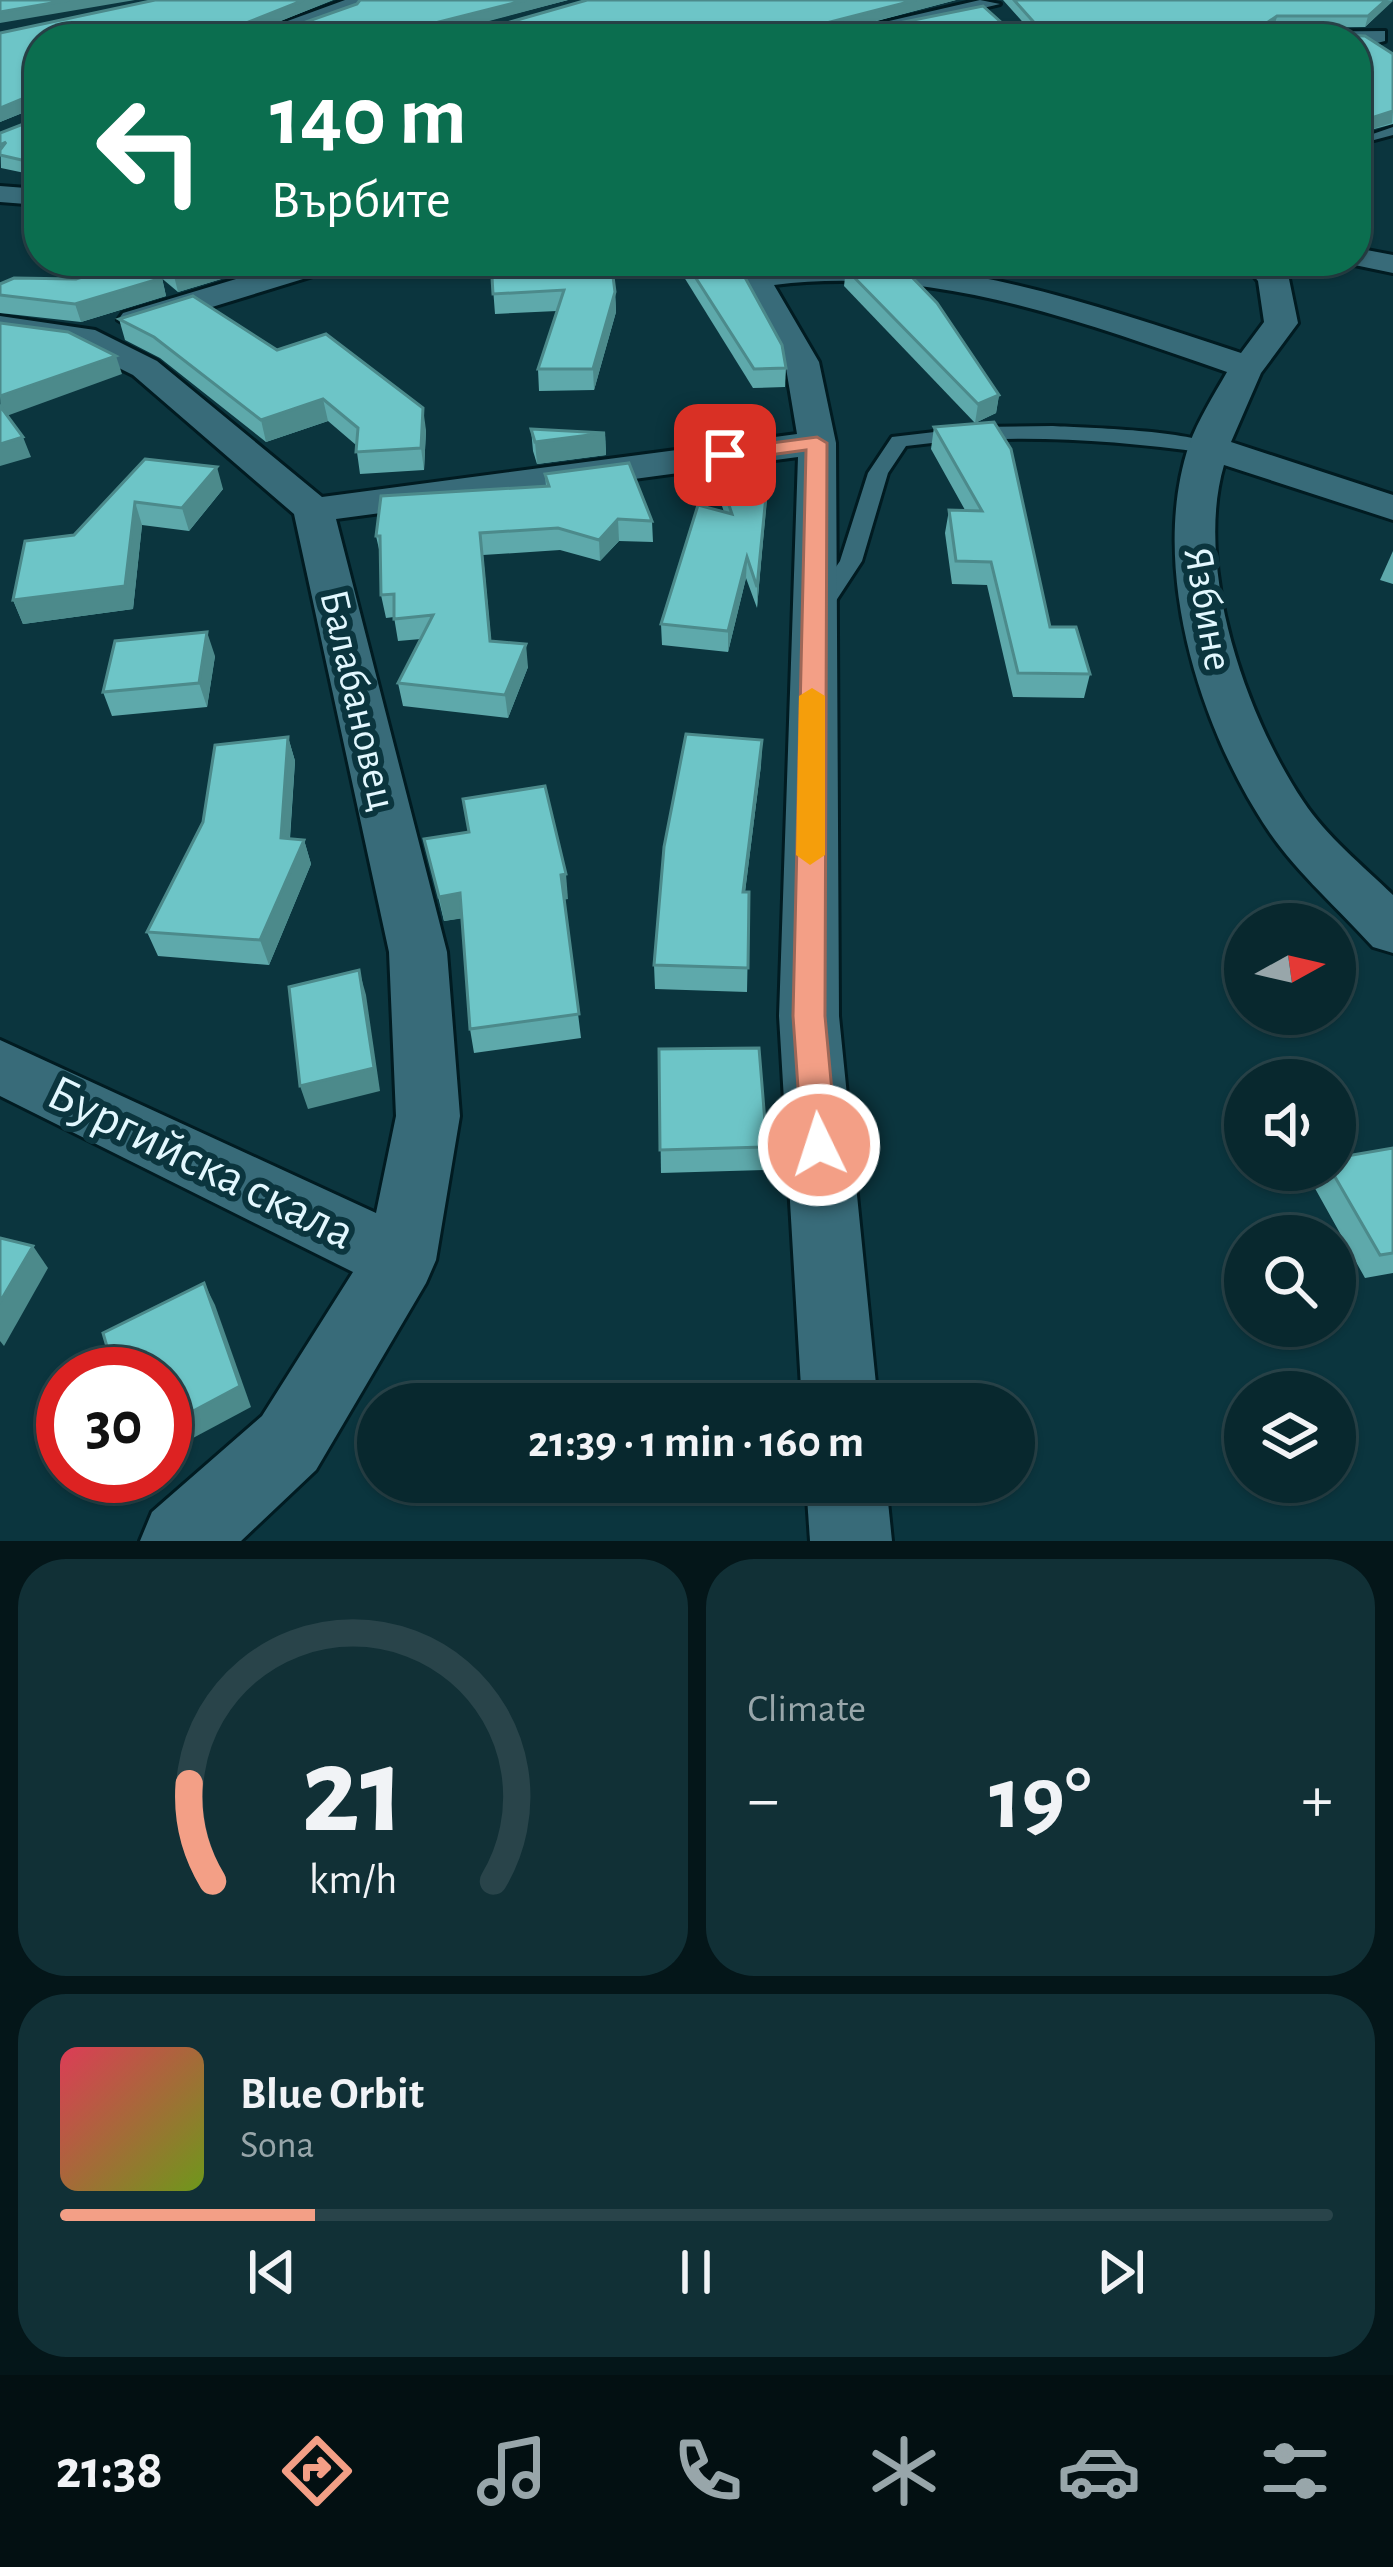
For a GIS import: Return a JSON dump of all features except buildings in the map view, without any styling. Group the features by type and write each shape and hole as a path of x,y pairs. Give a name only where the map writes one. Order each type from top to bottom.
{"street":[{"path":"302,24 334,15 361,0"},
{"path":"888,24 986,2 1006,22"},
{"path":"83,337 280,276"},
{"path":"755,276 802,362 817,443 809,1016 838,1383"},
{"path":"926,276 1058,306 1245,365"},
{"name":"Язбине","path":"1270,276 1281,323 1245,365 1207,447 1190,546 1221,685 1286,816 1393,931"},
{"path":"0,326 83,337 145,368 314,510 817,443"},
{"path":"1207,447 1393,508"},
{"name":"Балабановец","path":"314,510 418,952 428,1116 401,1260"},
{"name":"Бургийска скала","path":"0,1066 401,1260"},
{"path":"181,1541 289,1443 401,1260"},
{"path":"848,1503 851,1541"}],"lane":[{"path":"1374,136 1393,131"},
{"path":"813,619 851,561 878,473 899,442 1022,428 1104,432 1207,447"}],"slow traffic":[{"path":"810,855 812,696"}],"route":[{"path":"725,455 817,443 809,1016 819,1145"}]}
